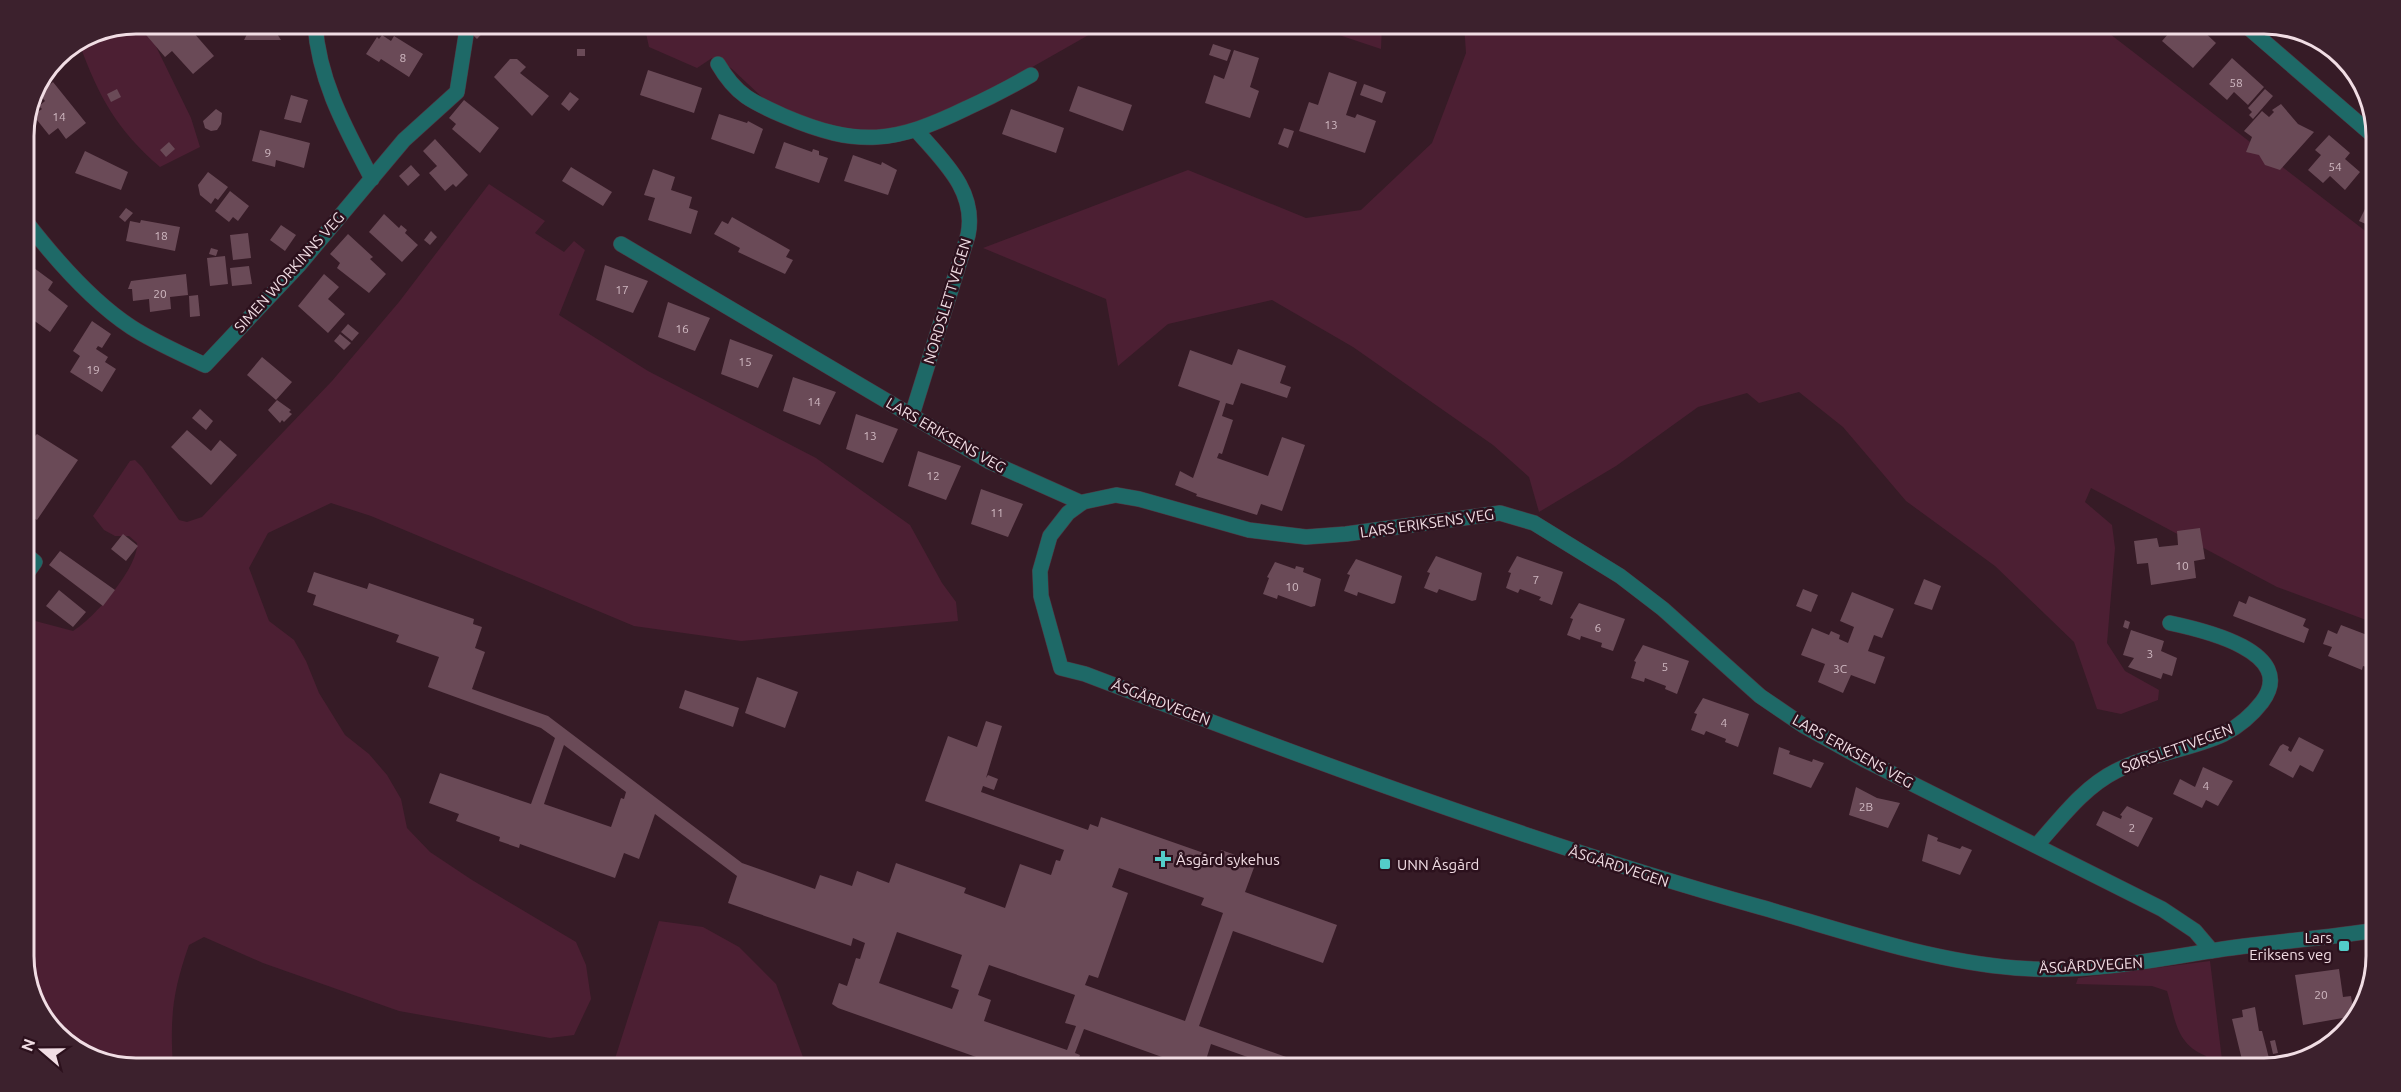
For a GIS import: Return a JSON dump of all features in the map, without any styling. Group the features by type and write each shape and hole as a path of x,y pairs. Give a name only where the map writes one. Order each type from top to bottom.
{"street":[{"path":"317,34 323,67 335,108 372,179"},
{"path":"2256,34 2366,129"},
{"name":"SIMEN WORKINNS VEG","path":"35,232 77,280 117,317 141,333 205,365 299,265 418,125 457,92 466,35"},
{"path":"718,64 740,94 813,128 851,137 890,137 917,131 950,117 1031,75"},
{"name":"NORDSLETTVEGEN","path":"912,415 968,235 971,217 969,205 958,180 917,131"},
{"name":"LARS ERIKSENS VEG","path":"621,244 1008,471 1082,503 1116,495 1139,499 1249,530 1306,537 1398,528 1490,514 1523,518 1560,537 1635,587 1760,696 1804,726 1872,764 2181,919 2212,951"},
{"name":"ÅSGÅRDVEGEN","path":"1082,503 1068,513 1050,536 1040,571 1041,597 1061,668 1085,674 1282,748 1633,872 1912,950 1996,966 2066,969 2123,966 2212,951 2366,931"},
{"name":"SØRSLETTVEGEN","path":"2037,845 2088,789 2100,781 2147,757 2224,734 2240,724 2266,696 2271,680 2269,671 2258,656 2229,640 2170,623"}],"shaded area":[{"path":"150,34 191,118 200,147 160,167 120,125 94,80 82,51 117,36"},
{"path":"646,34 1090,34 981,96 919,124 880,132 846,131 800,117 764,99 731,68 712,58 697,68 649,47"},
{"path":"1336,34 1382,34 1381,49"},
{"path":"1465,34 2110,34 2366,232 2366,620 2277,587 2091,488 2085,502 2112,525 2115,548 2107,643 2125,671 2159,690 2158,700 2121,714 2097,709 2074,642 1995,566 1906,501 1843,427 1799,392 1759,403 1747,393 1698,407 1616,466 1539,512 1529,477 1493,445 1353,347 1272,300 1168,324 1118,366 1106,299 983,248 1188,170 1306,218 1361,210 1432,143 1466,53"},
{"path":"489,184 545,221 535,233 564,252 574,241 585,250 559,315 648,371 816,458 910,525 942,583 956,602 958,621 741,641 634,626 371,516 331,503 268,533 249,568 269,621 294,640 306,661 319,693 345,735 369,754 387,775 401,799 407,828 430,852 576,942 586,965 591,999 574,1035 550,1038 399,1011 263,963 204,937 189,945 179,977 172,1020 173,1058 117,1056 98,1050 72,1034 72,1020 58,1020 48,1006 38,982 35,962 35,621 73,631 92,616 114,592 131,565 137,543 129,536 115,536 104,530 93,516 130,461 135,460 142,467 179,520 187,522 202,517 332,381 399,302"},
{"path":"659,921 703,927 739,947 776,984 803,1058 615,1058"},
{"path":"2210,961 2222,1058 2207,1058 2182,1037 2167,991 2152,986 2076,984 2078,978"}],"building":[{"path":"145,34 195,34 214,56 193,74 172,51 165,57"},
{"path":"247,34 277,34 281,40 244,40"},
{"path":"472,34 482,34 477,39"},
{"path":"2168,34 2206,34 2216,43 2193,68 2162,41"},
{"path":"382,35 391,41 394,36 423,54 409,77 381,59 379,62 366,54 377,37 379,39"},
{"path":"1213,44 1231,50 1227,61 1209,55"},
{"path":"577,49 585,49 585,56 577,56"},
{"path":"1234,50 1259,58 1250,87 1259,91 1250,118 1205,103 1214,75 1224,79"},
{"path":"2232,58 2264,87 2248,105 2234,92 2227,100 2209,84"},
{"path":"510,59 517,59 526,67 520,73 549,96 532,116 494,77"},
{"path":"648,70 702,88 694,113 640,95"},
{"path":"1329,72 1357,82 1346,115 1355,118 1357,114 1376,121 1365,153 1299,131 1309,102 1318,105"},
{"path":"53,82 86,123 66,139 58,128 49,135 37,119 38,112 42,109 39,106 45,101 43,98"},
{"path":"1364,84 1386,92 1382,103 1360,95"},
{"path":"1078,86 1132,105 1123,131 1069,111"},
{"path":"117,89 121,97 111,102 107,94"},
{"path":"2265,89 2273,96 2253,119 2249,115 2252,112 2248,108"},
{"path":"570,92 579,99 569,111 561,104"},
{"path":"291,95 308,100 301,123 284,119"},
{"path":"464,100 499,128 480,153 452,129 456,124 449,118"},
{"path":"2281,104 2298,124 2314,132 2280,170 2265,165 2259,155 2246,152 2252,137 2244,131 2262,111 2269,117 2274,112 2272,110"},
{"path":"216,109 222,113 221,124 217,130 211,131 205,128 203,121"},
{"path":"1011,109 1064,128 1056,153 1002,134"},
{"path":"719,114 747,123 748,121 763,129 754,154 711,139"},
{"path":"1284,128 1294,131 1288,148 1278,144"},
{"path":"260,130 310,143 304,168 276,160 275,167 252,161"},
{"path":"2329,135 2350,153 2345,159 2360,172 2345,190 2330,176 2323,183 2308,170 2321,155 2315,150"},
{"path":"435,139 468,175 456,187 453,184 445,191 429,173 437,166 423,151"},
{"path":"169,142 175,149 166,157 160,150"},
{"path":"784,142 812,152 813,149 819,151 819,155 828,158 819,183 775,168"},
{"path":"85,151 128,172 121,190 75,173"},
{"path":"853,155 881,165 882,162 897,170 888,195 844,181"},
{"path":"411,165 420,175 408,186 399,176"},
{"path":"571,167 612,192 603,206 562,181"},
{"path":"653,169 675,177 671,190 692,197 689,208 698,211 691,234 648,220 655,198 644,195"},
{"path":"208,172 228,187 218,200 215,198 211,204 200,195 198,185"},
{"path":"230,191 249,206 238,221 233,217 229,222 215,211"},
{"path":"2366,207 2366,224 2359,221"},
{"path":"126,208 133,213 125,222 119,217"},
{"path":"384,214 399,228 401,225 407,230 405,233 418,245 402,262 369,232"},
{"path":"732,217 790,250 786,257 793,260 785,274 738,252 740,248 714,234 722,221 728,224"},
{"path":"141,220 180,227 175,251 126,241 130,221 140,223"},
{"path":"281,225 296,235 285,251 270,240"},
{"path":"431,231 437,237 430,245 424,240"},
{"path":"248,233 251,258 233,260 230,235"},
{"path":"348,234 373,257 370,259 386,274 369,293 337,268 340,263 330,254"},
{"path":"211,248 218,250 216,256 209,254"},
{"path":"225,256 228,284 210,286 207,258"},
{"path":"605,265 648,281 633,313 596,300"},
{"path":"249,266 252,284 232,286 230,268"},
{"path":"35,269 53,282 48,290 68,306 50,332 35,321"},
{"path":"186,274 188,295 170,297 171,309 150,312 149,299 133,301 132,289 128,289 131,281"},
{"path":"324,274 339,287 328,299 345,314 328,333 298,306"},
{"path":"198,295 200,316 190,317 189,296"},
{"path":"668,302 710,318 695,351 658,337"},
{"path":"92,321 111,334 102,348 98,346 96,349 108,357 105,362 116,369 102,392 70,372 80,356 73,351"},
{"path":"348,324 359,333 352,341 341,332"},
{"path":"340,334 351,343 344,350 334,341"},
{"path":"730,339 773,355 758,388 721,374"},
{"path":"1238,349 1286,366 1280,383 1291,387 1287,398 1241,383 1233,405 1226,403 1222,416 1233,420 1222,454 1219,453 1217,458 1268,476 1282,437 1305,445 1282,511 1261,504 1257,515 1196,496 1197,494 1175,485 1180,471 1193,478 1220,401 1178,386 1190,350 1232,365"},
{"path":"262,357 292,382 276,400 247,375"},
{"path":"793,377 836,392 820,425 783,411"},
{"path":"277,400 291,410 289,412 292,414 280,423 268,410"},
{"path":"200,409 213,421 206,430 192,418"},
{"path":"856,414 898,429 883,463 846,449"},
{"path":"187,430 211,451 220,440 237,455 211,485 171,447"},
{"path":"37,434 78,460 37,520 35,519 35,436"},
{"path":"918,451 961,466 946,500 908,486"},
{"path":"981,489 1023,504 1008,537 971,524"},
{"path":"2200,528 2205,559 2194,561 2196,578 2151,585 2148,563 2137,564 2134,541 2157,538 2159,547 2178,545 2177,531"},
{"path":"123,534 138,546 126,561 111,549"},
{"path":"60,551 115,590 103,606 49,565"},
{"path":"1436,556 1482,573 1476,600 1472,601 1439,589 1437,593 1424,588 1430,573 1427,572"},
{"path":"1517,556 1563,572 1552,605 1539,600 1541,597 1520,589 1518,593 1506,588 1511,573 1508,572"},
{"path":"1356,559 1402,576 1395,603 1392,604 1358,592 1357,596 1344,591 1350,575 1347,574"},
{"path":"1275,562 1295,569 1296,566 1304,568 1303,572 1321,579 1315,606 1311,607 1278,595 1277,599 1263,594 1269,578 1267,577"},
{"path":"314,572 367,589 369,583 474,619 473,624 482,627 475,648 485,652 472,689 548,716 742,863 815,889 820,875 852,886 857,871 889,883 896,863 966,888 964,893 1005,908 1020,864 1051,875 1056,860 1060,861 1064,850 925,801 948,736 977,747 986,721 1002,726 986,778 988,775 998,779 994,790 983,786 981,792 1088,830 1090,824 1098,827 1101,817 1218,858 1221,850 1256,862 1245,892 1337,925 1323,963 1233,931 1199,1026 1289,1058 1250,1058 1211,1044 1207,1058 1165,1058 1084,1029 1075,1053 1080,1055 1079,1058 979,1058 838,1008 832,1004 839,983 847,986 856,958 860,959 865,943 853,938 851,946 728,903 737,876 655,814 639,859 624,853 615,878 520,844 519,848 499,841 500,837 456,821 459,814 429,803 440,773 531,804 555,738 541,728 428,687 439,657 396,642 399,635 313,605 316,595 307,592","holes":["564,745 626,792 624,799 621,798 611,827 544,804","1119,868 1204,898 1201,905 1223,913 1185,1021 1085,985 1089,975 1098,978 1128,893 1112,887","897,932 962,955 951,987 959,990 952,1009 879,983","989,965 1075,995 1065,1023 1076,1026 1067,1050 984,1021 991,1000 978,995"]},
{"path":"1924,579 1941,586 1932,610 1914,604"},
{"path":"1803,589 1818,595 1811,612 1796,606"},
{"path":"59,590 86,612 73,627 46,606"},
{"path":"1852,592 1894,609 1882,638 1874,635 1868,651 1885,657 1875,684 1851,675 1843,693 1818,682 1825,664 1801,655 1812,628 1829,635 1831,631 1840,635 1839,639 1848,643 1854,627 1840,621"},
{"path":"2249,596 2306,619 2303,626 2309,629 2304,643 2233,616 2239,601 2246,604"},
{"path":"1579,603 1625,619 1613,651 1601,647 1602,643 1581,636 1580,640 1567,635 1573,619 1570,618"},
{"path":"2125,620 2130,622 2128,629 2123,627"},
{"path":"2341,625 2366,635 2366,667 2363,666 2362,670 2328,656 2332,647 2323,644 2328,630 2337,634"},
{"path":"2131,630 2164,641 2161,651 2177,658 2172,676 2163,673 2161,679 2128,667 2134,658 2123,655"},
{"path":"1643,645 1689,661 1677,694 1665,689 1666,686 1645,678 1644,682 1631,678 1636,662 1634,661"},
{"path":"757,677 798,692 785,728 745,713"},
{"path":"685,690 739,708 733,727 679,708"},
{"path":"1703,698 1749,714 1738,747 1706,731 1704,735 1691,730 1697,714 1694,713"},
{"path":"2299,737 2324,750 2313,772 2300,765 2293,778 2269,765 2280,746 2283,744 2289,747 2288,750 2291,752"},
{"path":"1779,747 1790,751 1789,754 1812,762 1813,759 1824,763 1811,788 1773,774"},
{"path":"2203,767 2233,781 2218,806 2206,800 2202,808 2173,794 2180,779 2195,787"},
{"path":"1856,787 1877,798 1900,803 1888,828 1849,815"},
{"path":"2127,806 2153,818 2138,847 2096,825 2103,811 2121,819 2120,815"},
{"path":"1928,834 1938,838 1937,841 1960,849 1962,846 1972,850 1960,875 1922,861"},
{"path":"2339,969 2343,997 2351,996 2353,1007 2345,1018 2303,1025 2295,975"},
{"path":"2255,1007 2259,1031 2262,1031 2269,1058 2242,1058 2232,1019 2243,1017 2242,1010"},
{"path":"2275,1040 2278,1053 2273,1054 2270,1041"}],"place":[{"name":"Åsgård sykehus","path":"1163,859"},
{"name":"UNN Åsgård","path":"1385,864"},
{"name":"Lars Eriksens veg","path":"2344,946"}]}
